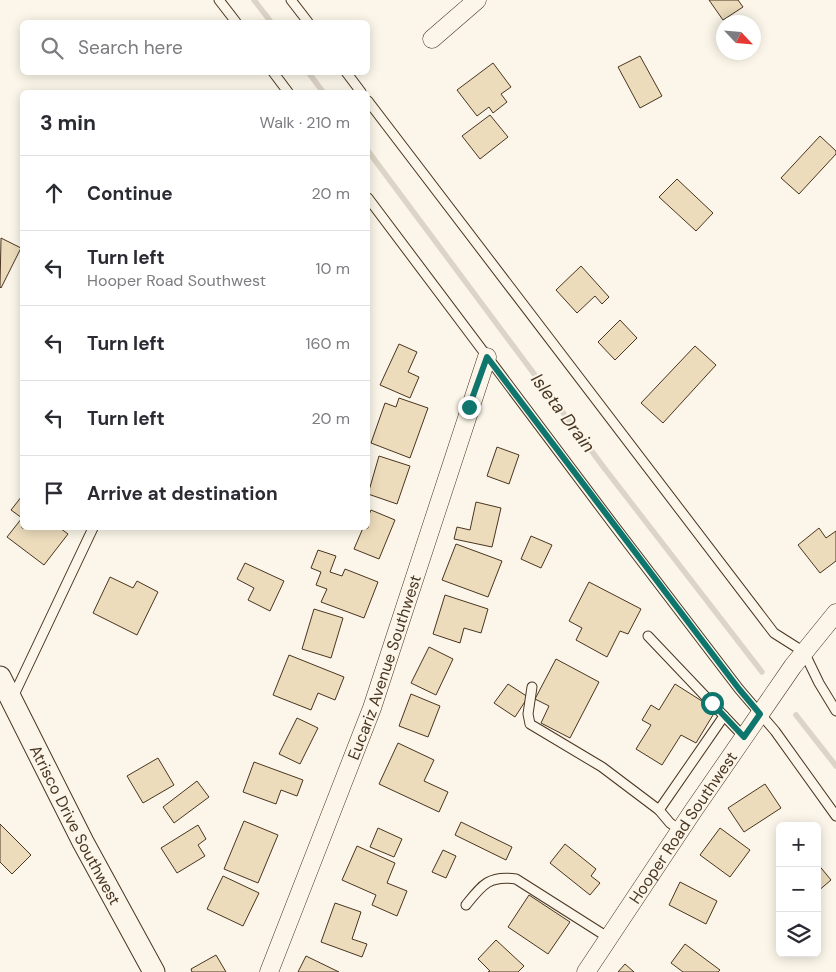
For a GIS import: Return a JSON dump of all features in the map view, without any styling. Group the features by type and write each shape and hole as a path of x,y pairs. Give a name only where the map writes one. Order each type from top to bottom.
{"street":[{"path":"432,38 476,0"},
{"name":"Eucariz Avenue Southwest","path":"269,972 372,708 487,357"},
{"name":"Hooper Road Southwest","path":"586,972 760,714 804,652 836,613"},
{"name":"Atrisco Drive Southwest","path":"0,677 83,842 154,972"}],"lane":[{"path":"219,0 234,20"},
{"path":"291,0 306,20"},
{"path":"275,75 286,90"},
{"path":"348,75 360,90"},
{"path":"370,104 774,633 804,652 818,683 836,711"},
{"path":"370,201 709,649 775,731 836,816"},
{"path":"11,699 92,530"},
{"path":"648,636 744,737"},
{"path":"532,687 528,714 530,724 602,767 660,810 670,823 680,830"},
{"path":"660,810 724,716"},
{"path":"466,904 490,880 516,879 609,938"}],"building":[{"path":"709,0 738,0 743,7 731,15 720,15"},
{"path":"640,56 662,96 640,108 618,67"},
{"path":"493,63 511,87 501,94 507,102 493,113 489,107 477,116 457,90"},
{"path":"490,115 508,137 480,159 462,136"},
{"path":"820,136 836,151 836,154 799,194 781,178"},
{"path":"677,179 713,213 696,231 659,197"},
{"path":"1,238 20,248 20,250 0,287"},
{"path":"581,266 609,297 602,304 595,296 577,313 556,290"},
{"path":"620,320 637,338 615,360 598,342"},
{"path":"399,344 417,352 408,372 419,377 410,398 380,385"},
{"path":"695,346 716,365 663,423 641,403"},
{"path":"399,398 428,408 410,458 371,443 385,403 396,407"},
{"path":"497,447 519,455 509,484 487,476"},
{"path":"379,456 410,466 397,504 370,495 370,487"},
{"path":"20,499 20,517 11,510"},
{"path":"476,502 501,508 492,547 454,539 457,527 470,530"},
{"path":"371,510 395,520 379,559 354,549 362,530 370,530"},
{"path":"20,521 20,530 63,530 68,534 44,565 7,537"},
{"path":"819,528 826,538 836,531 836,561 820,573 798,545"},
{"path":"531,536 552,545 541,568 521,559"},
{"path":"456,544 502,561 488,597 442,580"},
{"path":"318,550 336,556 330,572 342,576 345,569 378,582 364,618 321,602 327,589 316,585 321,572 311,568"},
{"path":"245,563 284,581 270,611 248,600 254,588 237,579"},
{"path":"110,577 133,588 137,581 158,592 137,635 93,613"},
{"path":"589,582 641,609 628,634 620,631 607,657 576,640 582,628 569,621"},
{"path":"445,595 488,609 481,633 464,628 460,643 433,634"},
{"path":"314,609 343,618 331,658 302,649"},
{"path":"429,647 453,659 436,695 411,683"},
{"path":"289,655 344,677 335,700 318,693 311,710 273,695"},
{"path":"556,659 599,682 570,738 541,723 549,706 535,699"},
{"path":"508,684 528,697 515,717 494,703"},
{"path":"675,684 716,710 696,743 681,735 662,765 636,749 651,725 642,720 651,705 659,710"},
{"path":"411,694 440,706 428,737 399,726"},
{"path":"297,718 318,728 300,764 279,754"},
{"path":"398,743 434,760 424,781 448,792 439,812 379,784"},
{"path":"158,758 174,785 143,803 127,776"},
{"path":"254,762 303,780 297,796 281,790 276,804 243,792"},
{"path":"197,781 209,797 174,823 163,807"},
{"path":"765,784 781,808 744,832 728,808"},
{"path":"244,821 278,835 258,883 224,869"},
{"path":"461,822 512,847 506,860 455,835"},
{"path":"0,824 31,855 12,874 0,862"},
{"path":"198,825 206,839 198,845 205,856 177,873 161,848"},
{"path":"378,828 402,839 394,857 370,847"},
{"path":"720,828 750,850 730,877 700,855"},
{"path":"565,844 596,869 591,876 600,883 590,895 550,863"},
{"path":"357,846 395,863 387,883 407,891 397,916 372,905 376,895 342,880"},
{"path":"443,850 456,856 446,878 432,872"},
{"path":"821,868 831,880 821,889"},
{"path":"223,876 259,893 243,926 207,909"},
{"path":"680,882 717,901 706,924 669,905"},
{"path":"529,895 570,922 548,954 508,927"},
{"path":"335,903 361,912 352,939 367,944 362,957 321,942"},
{"path":"496,940 524,966 518,972 488,972 490,971 478,959"},
{"path":"685,944 720,970 718,972 683,972 671,963"},
{"path":"216,955 226,972 192,972 191,969"},
{"path":"306,956 339,972 298,972"},
{"path":"625,964 634,972 618,972"}],"waterway":[{"name":"Isleta Drain","path":"254,0 269,20"},
{"name":"Isleta Drain","path":"310,75 322,90"},
{"name":"Isleta Drain","path":"370,154 605,469 762,672"},
{"name":"Isleta Drain","path":"796,715 836,766"}],"route":[{"path":"469,407 487,357 760,714 744,737 712,703"}]}
